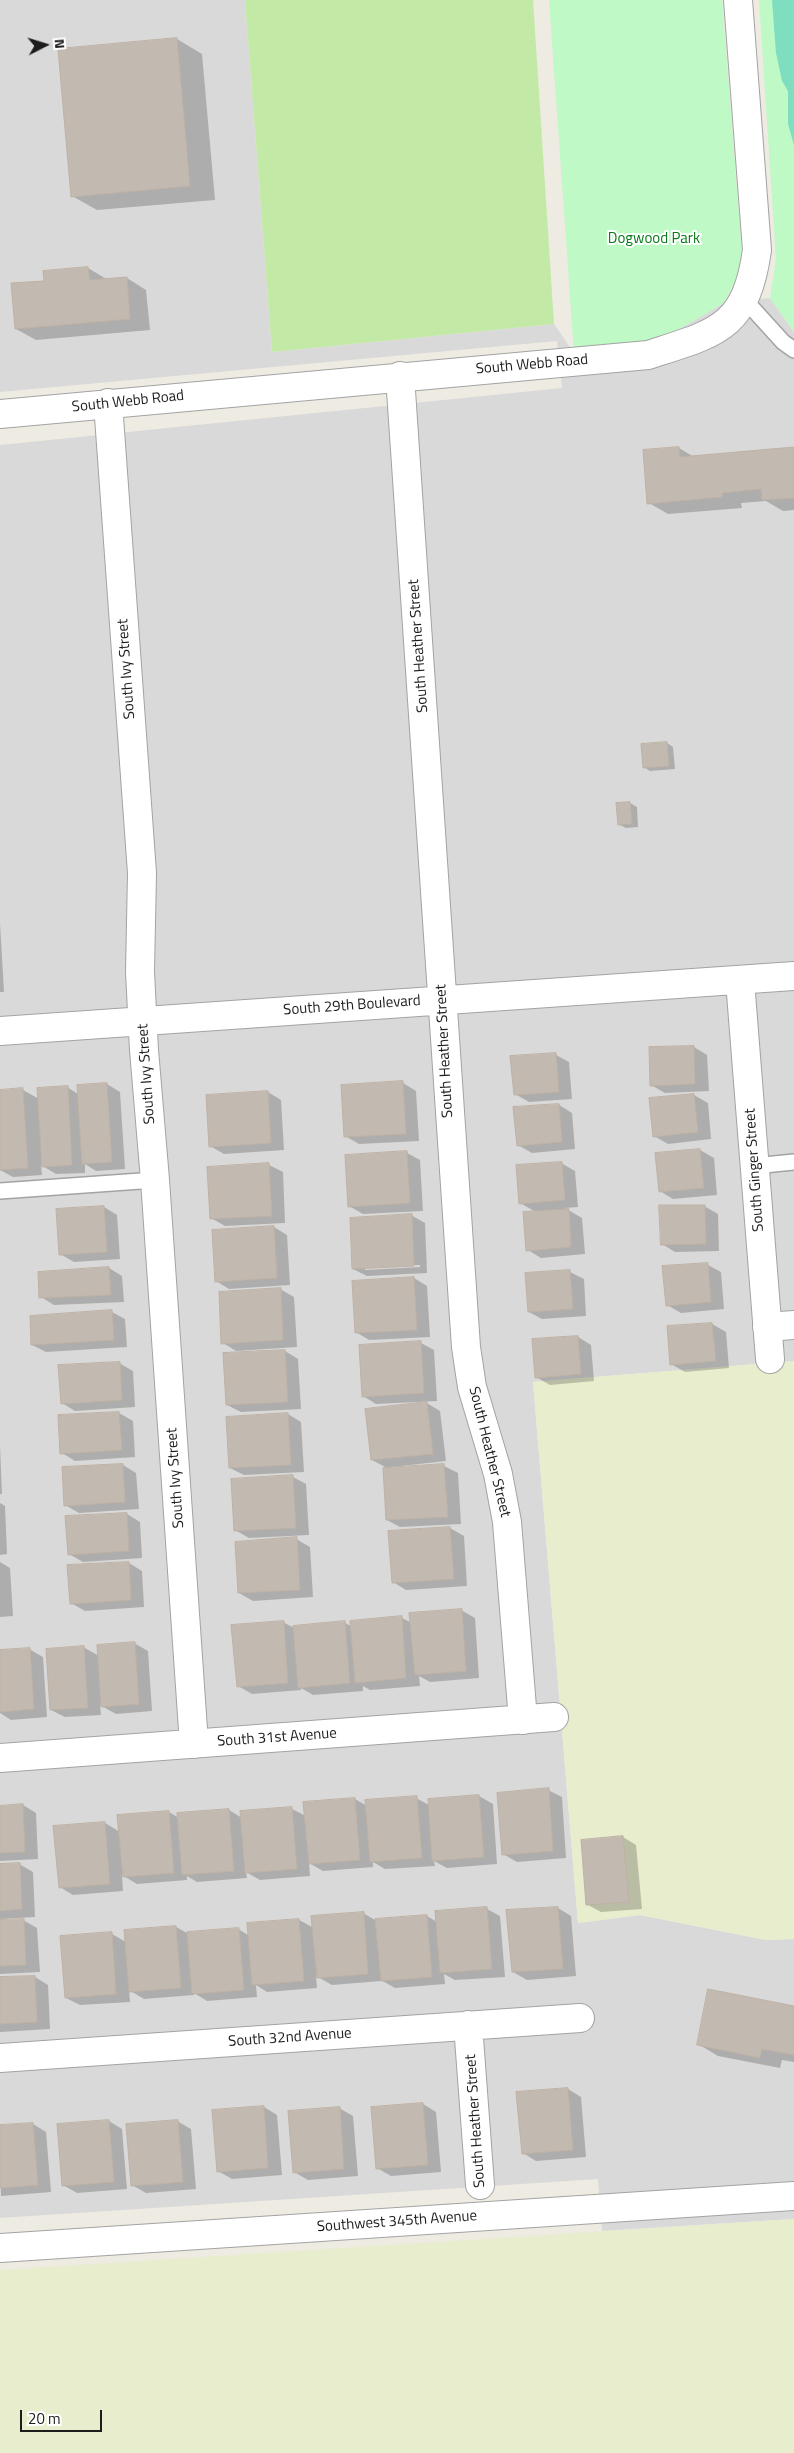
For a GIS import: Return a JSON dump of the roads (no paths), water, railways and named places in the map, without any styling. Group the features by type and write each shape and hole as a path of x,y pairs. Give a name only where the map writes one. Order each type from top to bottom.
{"street":[{"name":"South Webb Road","path":"0,414 400,376 648,355 710,334 733,318 744,299 753,275 757,250 738,0"},
{"name":"South Heather Street","path":"400,376 466,1347 472,1387 498,1474 507,1522 523,1720"},
{"name":"South Ivy Street","path":"108,404 142,873 140,972 142,1021 156,1180 194,1744"},
{"name":"South 29th Boulevard","path":"0,1031 443,999 740,982 794,976"},
{"name":"South Ginger Street","path":"740,982 770,1359"},
{"path":"767,1327 794,1325"},
{"name":"South 31st Avenue","path":"0,1758 554,1717"},
{"name":"South 32nd Avenue","path":"0,2058 580,2018"},
{"name":"South Heather Street","path":"468,2026 480,2185"},
{"name":"Southwest 345th Avenue","path":"0,2248 794,2196"}],"lane":[{"path":"744,299 783,342 794,350"},
{"path":"754,1166 794,1162"},
{"path":"0,1191 156,1180"},
{"name":"South Heather Street","path":"480,2185 482,2217"}],"park label":[{"name":"Dogwood Park","path":"654,239"}]}
